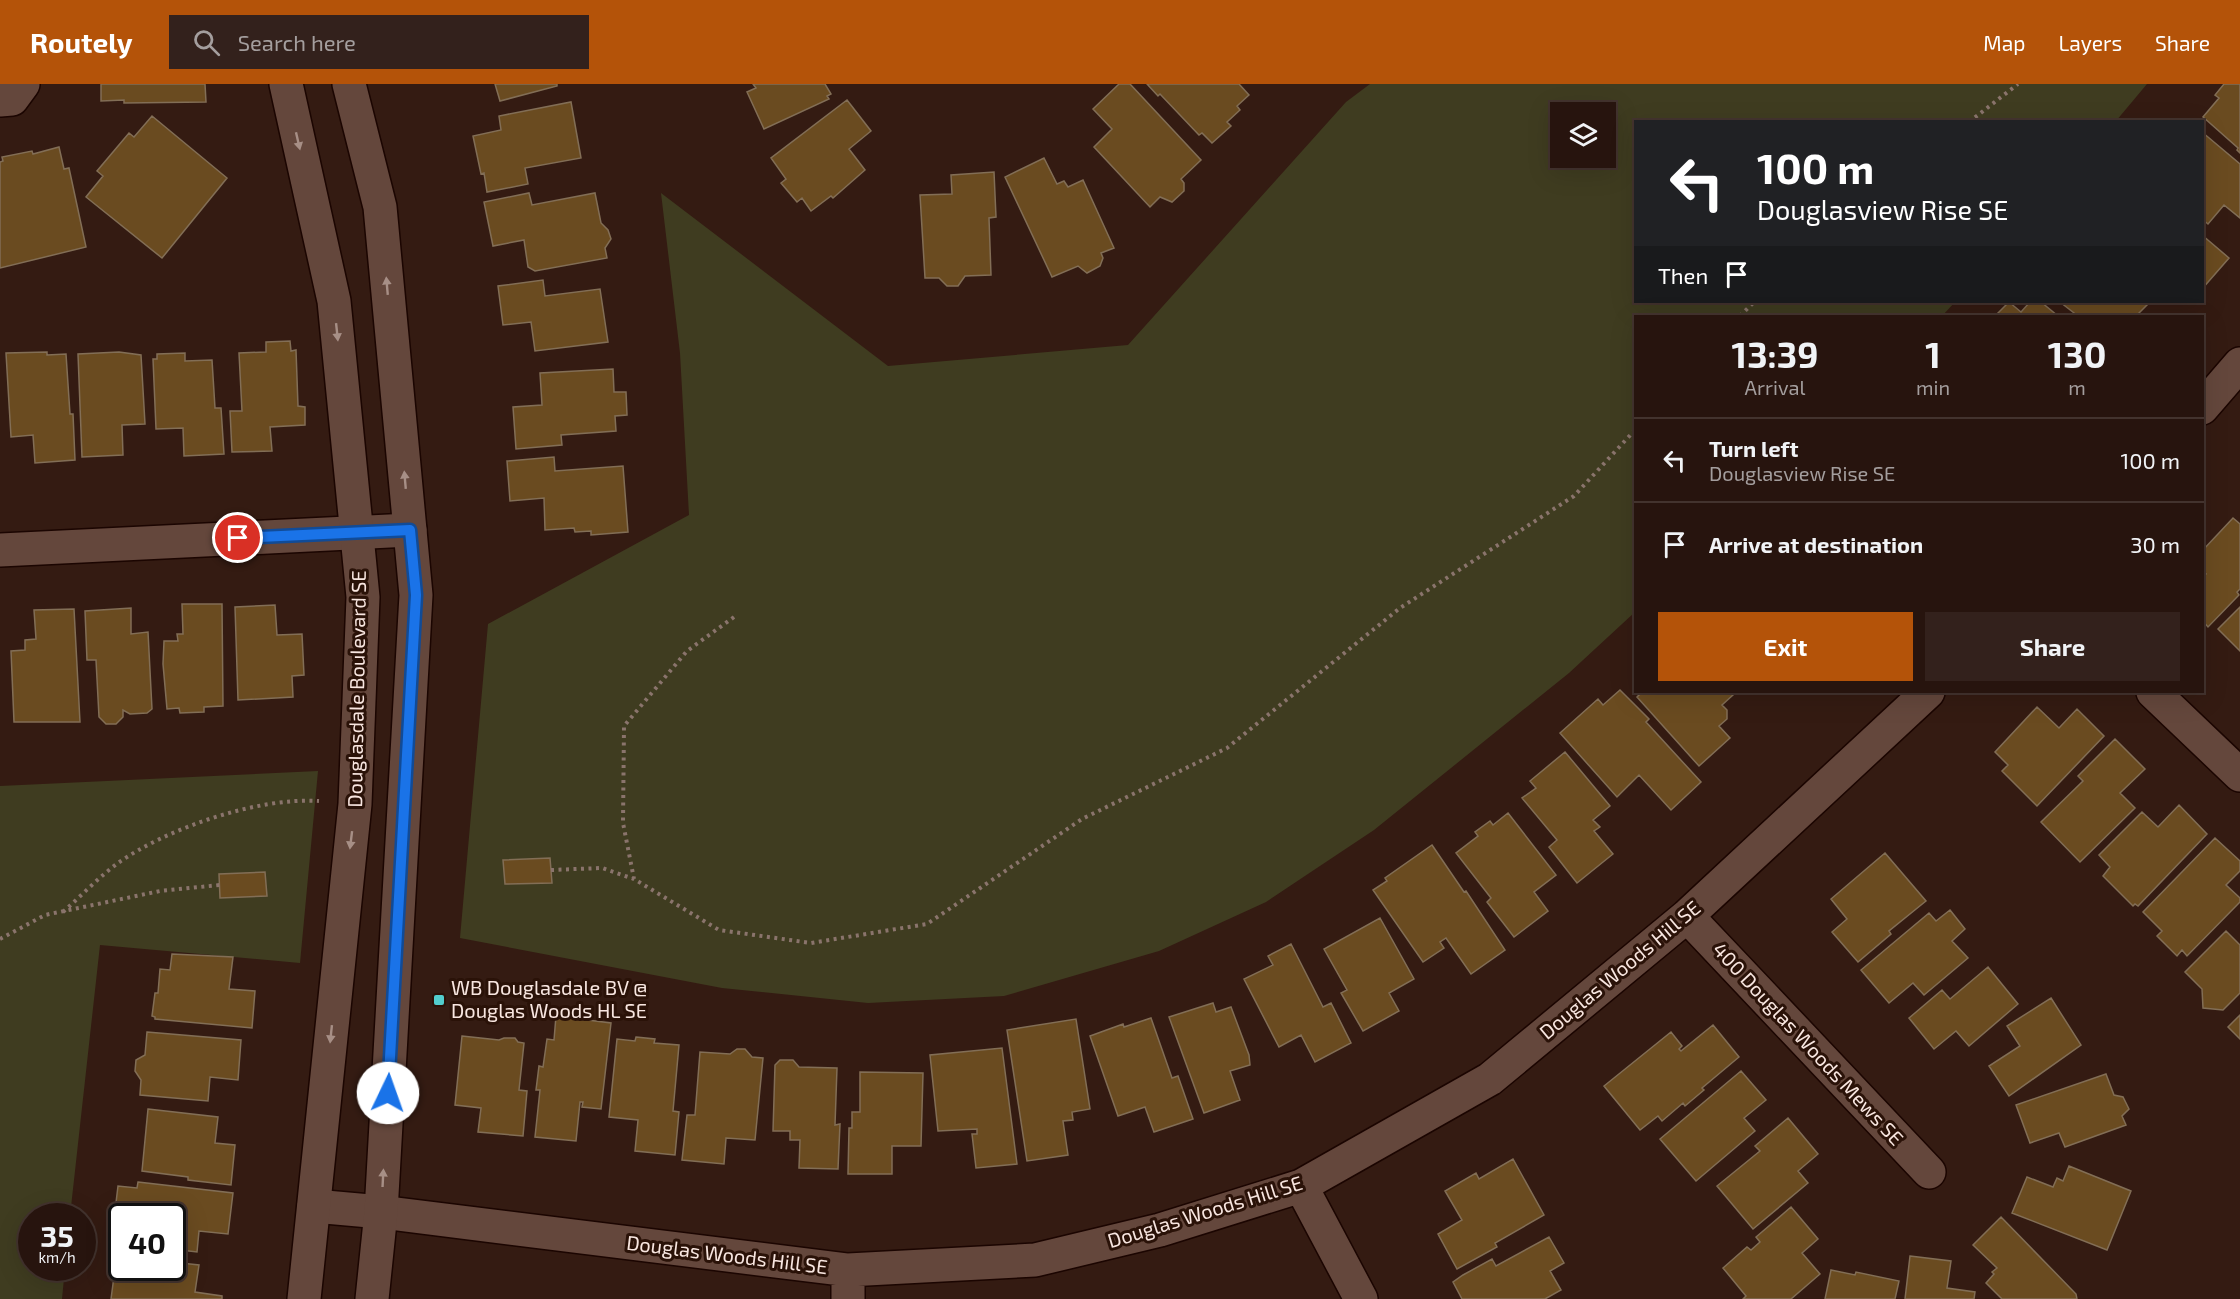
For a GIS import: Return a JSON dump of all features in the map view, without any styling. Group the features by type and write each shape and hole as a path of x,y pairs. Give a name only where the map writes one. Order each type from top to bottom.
{"street":[{"path":"0,100 12,99 22,84"},
{"name":"Douglasdale Boulevard SE","path":"286,84 334,302 363,597 355,804 304,1299"},
{"path":"349,84 380,207 416,595 381,1212 372,1299"},
{"path":"2204,406 2240,364"},
{"path":"0,550 410,530"},
{"name":"Douglas Woods Hill SE","path":"314,1206 381,1212 848,1285 1035,1260 1161,1230 1301,1186 1490,1079 1687,916 1927,693"},
{"path":"2154,693 2240,775"},
{"name":"400 Douglas Woods Mews SE","path":"1687,916 1929,1173"},
{"path":"1301,1186 1361,1299"}],"path":[{"path":"1972,120 2018,84"},
{"path":"1741,315 1753,303"},
{"path":"551,870 602,868 634,879 718,930 811,943 927,924 1082,819 1227,748 1400,608 1574,496 1634,431"},
{"path":"634,879 623,823 624,726 687,651 734,617"},
{"path":"63,912 117,864 159,838 236,812 294,800 355,804"},
{"path":"0,939 45,915 160,891 220,885"}],"shaded area":[{"path":"1370,84 2147,84 2117,120 1634,120 1634,303 1954,303 1943,315 1634,315 1634,613 1569,673 1374,830 1266,902 1159,951 1004,996 868,1003 722,988 460,938 488,624 689,515 680,353 661,193 888,366 1128,345 1346,102"},
{"path":"318,771 300,963 100,945 71,1203 18,1203 18,1281 64,1281 62,1299 0,1299 0,786"}],"building":[{"path":"101,84 205,84 206,102 101,101"},
{"path":"495,84 557,84 557,86 500,101"},
{"path":"753,84 825,84 831,94 827,96 829,99 764,129 747,92 756,88"},
{"path":"1119,84 1130,84 1201,160 1181,179 1184,183 1184,191 1172,202 1160,197 1150,207 1094,147 1112,129 1093,109"},
{"path":"1147,84 1239,84 1249,95 1237,106 1240,110 1227,122 1231,126 1212,143 1202,133 1199,135 1160,94 1158,96"},
{"path":"2224,84 2240,84 2240,153 2238,148 2203,117 2219,98 2215,95"},
{"path":"847,100 871,131 849,149 865,170 833,198 831,196 811,211 802,198 797,202 781,183 786,179 771,158"},
{"path":"571,102 581,158 525,168 528,184 487,192 473,136 501,130 499,116"},
{"path":"152,116 227,178 162,258 86,197 103,176 97,171 129,133 134,137"},
{"path":"2204,134 2240,164 2240,218 2224,205 2208,224 2204,221"},
{"path":"59,147 64,169 69,168 86,247 0,268 0,162 3,161 2,157 32,151 33,154"},
{"path":"1044,158 1057,184 1064,181 1068,187 1083,180 1114,248 1101,253 1103,258 1100,266 1087,273 1078,266 1052,277 1005,177"},
{"path":"994,172 996,217 989,218 991,275 965,276 958,286 947,286 939,278 925,278 920,195 952,194 951,175"},
{"path":"529,193 532,205 595,193 601,223 608,230 611,239 605,248 607,258 535,271 528,267 524,240 493,246 484,202"},
{"path":"2204,237 2229,258 2204,287"},
{"path":"543,280 545,296 600,289 608,342 535,351 531,322 503,325 498,286"},
{"path":"2008,303 2021,312 2029,303 2042,303 2057,315 1996,315"},
{"path":"2061,303 2149,303 2137,315 2077,315"},
{"path":"290,341 291,351 296,350 298,406 305,407 305,425 270,427 272,451 232,452 230,411 242,411 239,353 266,352 266,342"},
{"path":"47,352 47,355 66,354 70,414 73,414 75,460 35,463 33,435 11,437 6,353"},
{"path":"119,352 141,355 145,424 122,425 123,455 82,457 78,354"},
{"path":"185,353 185,361 212,360 215,408 221,408 224,454 184,456 183,428 156,429 153,359 157,359 157,354"},
{"path":"613,369 614,392 626,392 627,415 615,416 616,431 561,435 562,445 516,449 513,407 542,405 540,373"},
{"path":"554,457 555,471 623,466 628,532 591,535 591,531 575,532 574,528 545,530 544,498 510,501 507,461"},
{"path":"2233,518 2240,524 2240,589 2237,592 2239,595 2208,627 2204,622 2204,576 2206,574 2204,572 2204,549"},
{"path":"182,604 222,604 223,706 204,707 204,712 180,713 179,708 167,709 163,664 164,641 178,641 177,634 183,634"},
{"path":"275,605 277,635 302,634 304,675 292,676 293,697 238,700 235,607"},
{"path":"2240,607 2240,651 2218,629"},
{"path":"131,608 131,634 148,632 152,709 147,713 130,714 123,710 123,717 116,724 106,724 99,717 96,660 87,660 85,611"},
{"path":"74,609 80,722 14,722 11,651 25,650 25,640 36,639 34,610"},
{"path":"1620,690 1649,719 1646,722 1701,782 1671,810 1639,775 1617,797 1560,733 1598,699 1603,705"},
{"path":"1638,693 1731,693 1733,695 1722,705 1727,710 1727,719 1719,726 1730,738 1699,766 1637,697"},
{"path":"2037,707 2059,728 2077,709 2104,736 2037,806 2002,771 2008,765 1995,752"},
{"path":"2115,739 2145,769 2120,793 2135,808 2080,862 2041,822 2083,781 2078,776"},
{"path":"1565,752 1610,806 1593,820 1600,827 1594,831 1613,854 1577,883 1549,847 1557,840 1522,798 1536,788 1530,781"},
{"path":"2179,805 2207,834 2138,906 2135,904 2133,906 2103,876 2110,867 2099,855 2142,812 2158,827"},
{"path":"1508,813 1556,875 1534,892 1548,911 1514,937 1487,902 1491,898 1456,853 1478,836 1475,832 1490,821 1493,825"},
{"path":"2215,838 2240,861 2240,871 2226,885 2240,898 2240,902 2187,956 2182,950 2177,956 2157,936 2162,931 2143,912"},
{"path":"1432,845 1505,950 1471,974 1446,938 1440,942 1444,948 1423,962 1373,890 1387,881 1385,878"},
{"path":"1885,853 1926,901 1889,931 1891,934 1858,962 1832,932 1847,919 1831,899"},
{"path":"550,858 552,883 505,884 503,860"},
{"path":"265,872 267,896 220,898 219,874"},
{"path":"1950,910 1965,929 1952,941 1968,958 1924,995 1913,983 1889,1003 1861,970 1929,913 1936,921"},
{"path":"1380,918 1414,979 1389,993 1399,1011 1363,1031 1341,993 1347,990 1324,949"},
{"path":"2226,931 2240,945 2240,993 2223,1010 2203,1008 2202,989 2185,972"},
{"path":"1291,944 1323,1007 1331,1003 1351,1043 1315,1062 1301,1035 1279,1047 1244,979 1273,965 1268,956"},
{"path":"172,954 233,957 229,989 255,991 252,1028 155,1019 152,1016 155,993 158,993 160,969 170,970"},
{"path":"1988,967 2018,1004 1969,1046 1956,1031 1934,1049 1909,1018 1942,990 1950,999"},
{"path":"2051,998 2081,1045 2009,1096 1989,1066 2020,1046 2007,1026"},
{"path":"1213,1003 1216,1012 1231,1007 1249,1055 1250,1065 1230,1071 1240,1100 1204,1113 1169,1017"},
{"path":"2240,1015 2240,1039 2228,1027"},
{"path":"556,1016 611,1023 601,1109 582,1107 583,1102 580,1102 576,1141 535,1137 540,1090 536,1090 539,1066 543,1067 547,1039 554,1040"},
{"path":"1151,1018 1172,1078 1178,1076 1193,1119 1154,1132 1145,1107 1118,1116 1090,1036 1123,1024 1124,1027"},
{"path":"1076,1019 1090,1109 1072,1112 1073,1120 1063,1121 1068,1155 1027,1161 1007,1030"},
{"path":"1713,1025 1739,1057 1702,1088 1704,1090 1685,1106 1683,1103 1662,1121 1658,1116 1640,1130 1604,1086 1671,1032 1682,1046 1679,1049 1681,1051"},
{"path":"147,1032 241,1040 238,1080 210,1077 208,1101 140,1095 141,1080 135,1071 136,1060 145,1055"},
{"path":"462,1036 499,1040 515,1038 518,1042 524,1043 519,1090 527,1091 523,1136 478,1132 481,1108 455,1105"},
{"path":"636,1037 655,1039 654,1043 679,1045 673,1111 679,1112 675,1155 635,1151 638,1120 609,1117 617,1039 635,1041"},
{"path":"1002,1048 1017,1164 976,1168 972,1134 977,1134 977,1129 938,1131 930,1055"},
{"path":"737,1049 745,1049 752,1057 763,1058 755,1140 726,1138 724,1164 682,1160 687,1115 695,1115 700,1052 730,1054"},
{"path":"780,1060 793,1060 799,1067 837,1068 835,1125 840,1124 838,1169 799,1168 800,1140 790,1140 790,1131 773,1131 775,1065"},
{"path":"1741,1071 1766,1100 1744,1118 1755,1131 1696,1181 1660,1139"},
{"path":"860,1072 923,1073 921,1146 892,1146 892,1174 848,1174 849,1128 852,1128 852,1112 860,1112"},
{"path":"2106,1074 2114,1095 2123,1097 2129,1109 2122,1116 2126,1125 2065,1147 2059,1133 2030,1143 2016,1105"},
{"path":"148,1109 218,1117 215,1143 235,1145 231,1185 142,1171"},
{"path":"1788,1118 1818,1154 1798,1171 1808,1183 1753,1229 1717,1186 1760,1151 1755,1146"},
{"path":"1513,1159 1544,1215 1495,1243 1497,1247 1457,1269 1438,1234 1462,1220 1445,1191 1476,1173 1479,1179"},
{"path":"2069,1166 2131,1191 2107,1250 2012,1213 2027,1177 2053,1187 2057,1178 2063,1181"},
{"path":"138,1182 233,1193 228,1234 199,1231 197,1252 186,1251 186,1203 116,1203 118,1186 137,1188"},
{"path":"1791,1207 1818,1239 1802,1253 1820,1274 1791,1299 1743,1299 1746,1296 1723,1268 1747,1247 1751,1250 1760,1242 1756,1237"},
{"path":"2001,1217 2076,1294 2077,1299 2002,1299 1986,1283 1997,1268 1973,1245"},
{"path":"1549,1237 1564,1263 1550,1271 1561,1290 1545,1299 1462,1299 1453,1282 1492,1259 1496,1266"},
{"path":"1910,1256 1951,1261 1947,1288 1975,1292 1974,1299 1905,1299"},
{"path":"186,1264 199,1265 195,1292 222,1296 222,1299 111,1299 113,1281 186,1281"},
{"path":"1831,1270 1855,1275 1856,1272 1899,1281 1895,1299 1825,1299"}],"place":[{"name":"WB Douglasdale BV @ Douglas Woods HL SE","path":"439,1000"}],"route":[{"path":"238,538 410,530 416,595 388,1093"}]}
